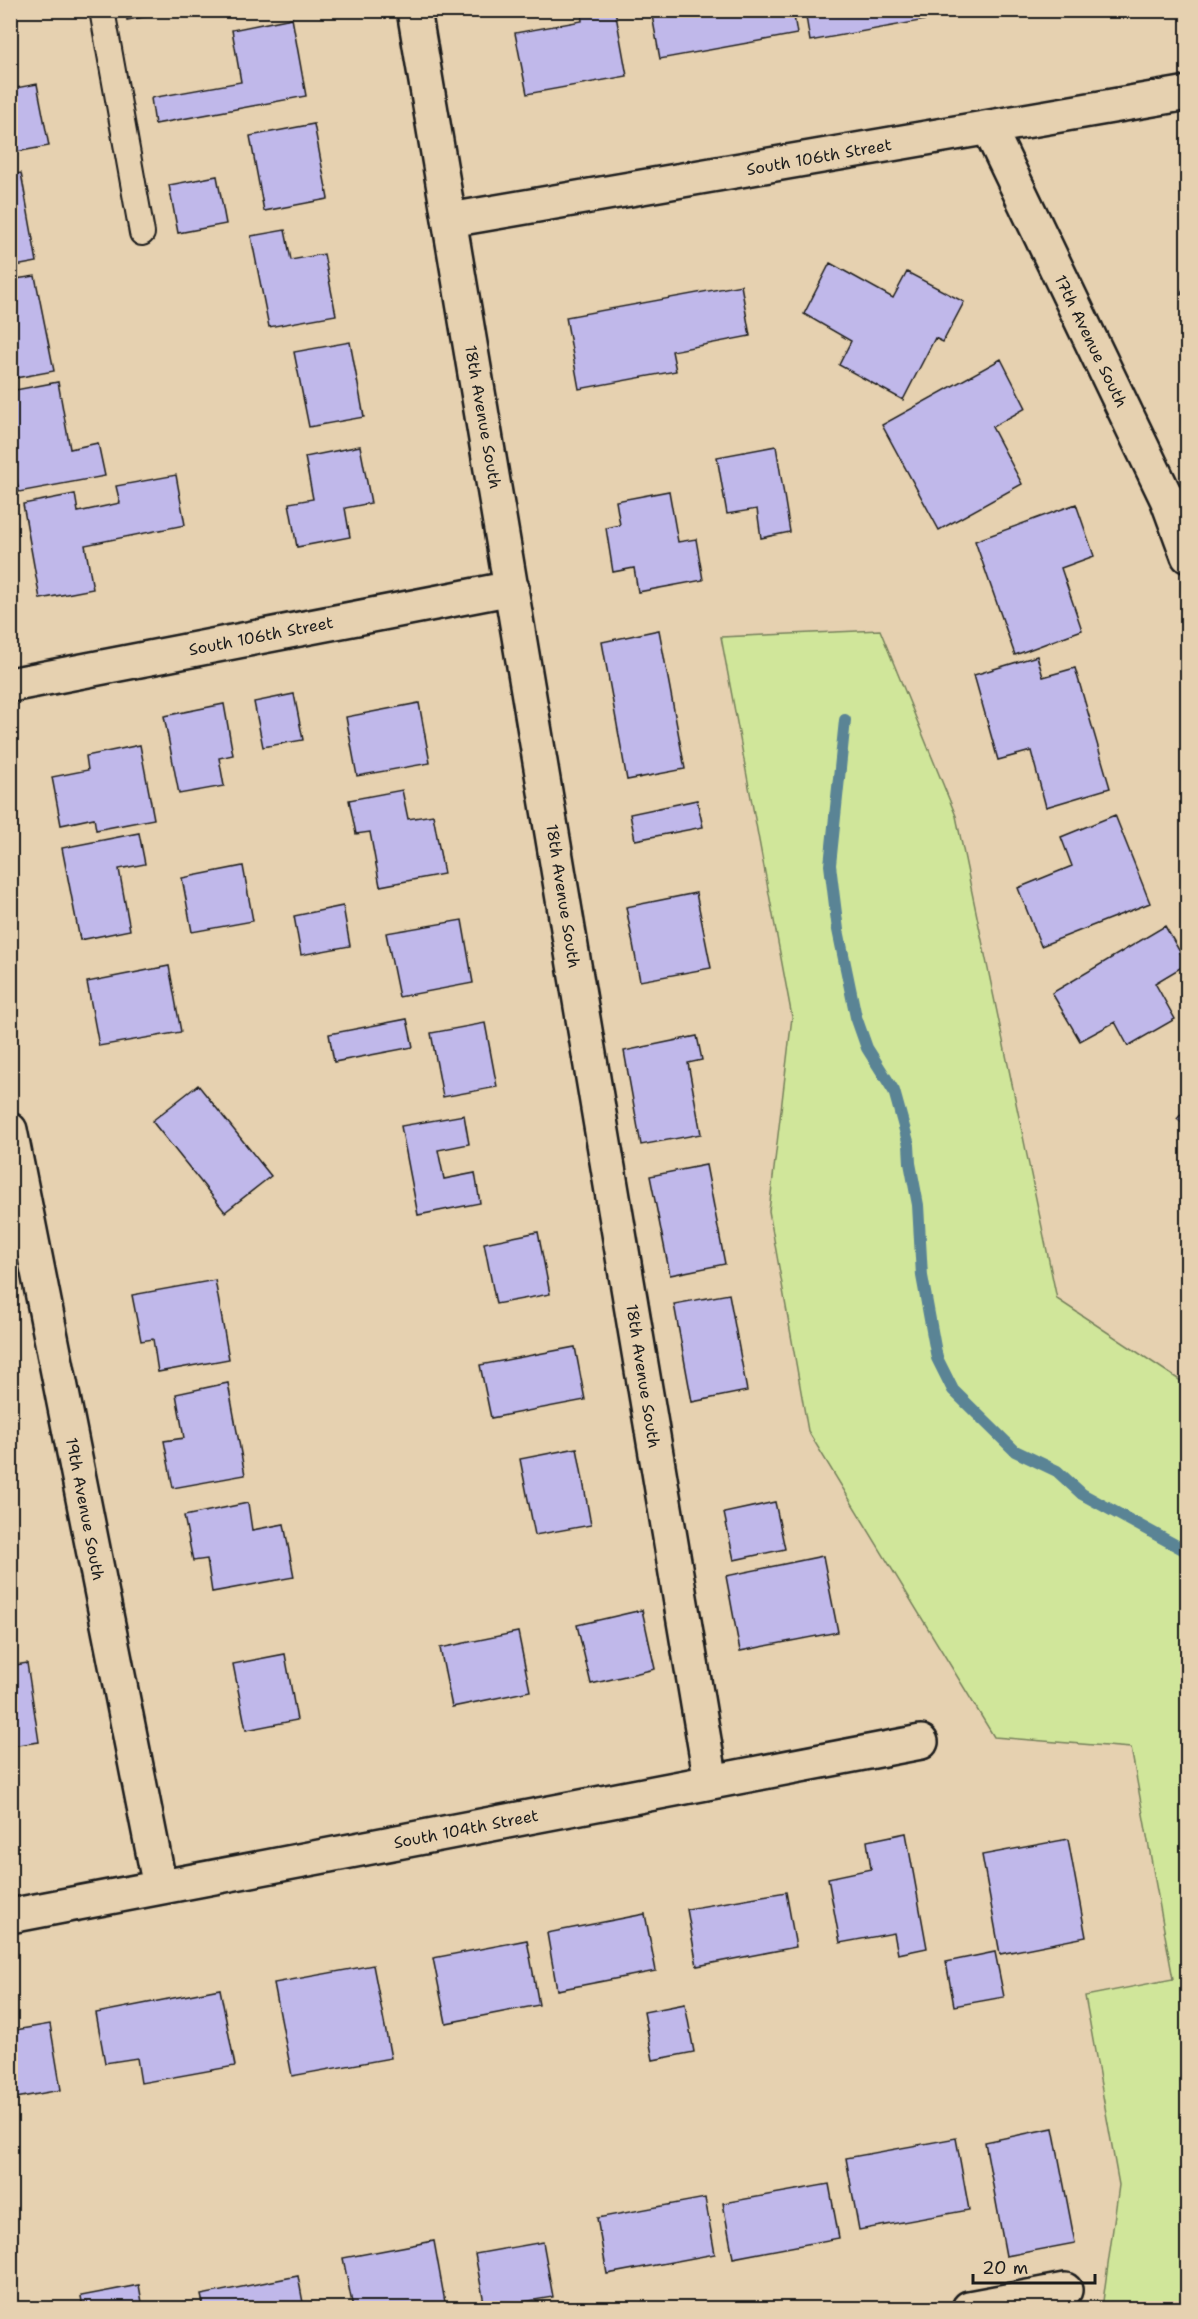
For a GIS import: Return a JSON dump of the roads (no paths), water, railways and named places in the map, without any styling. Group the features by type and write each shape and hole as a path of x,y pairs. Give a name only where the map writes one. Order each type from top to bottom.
{"street":[{"name":"18th Avenue South","path":"414,10 711,1782"},
{"name":"South 106th Street","path":"450,220 1188,93"},
{"name":"17th Avenue South","path":"988,128 1167,499 1188,556"},
{"name":"South 106th Street","path":"10,685 512,588"},
{"name":"19th Avenue South","path":"10,1130 160,1887"},
{"name":"South 104th Street","path":"10,1916 921,1742"},
{"path":"969,2308 1065,2290"}],"lane":[{"path":"102,10 142,233"}],"waterway":[{"path":"845,720 830,865 838,930 856,1017 867,1048 894,1091 909,1145 918,1205 922,1276 937,1358 953,1390 1015,1451 1057,1471 1082,1494 1188,1552"}]}
